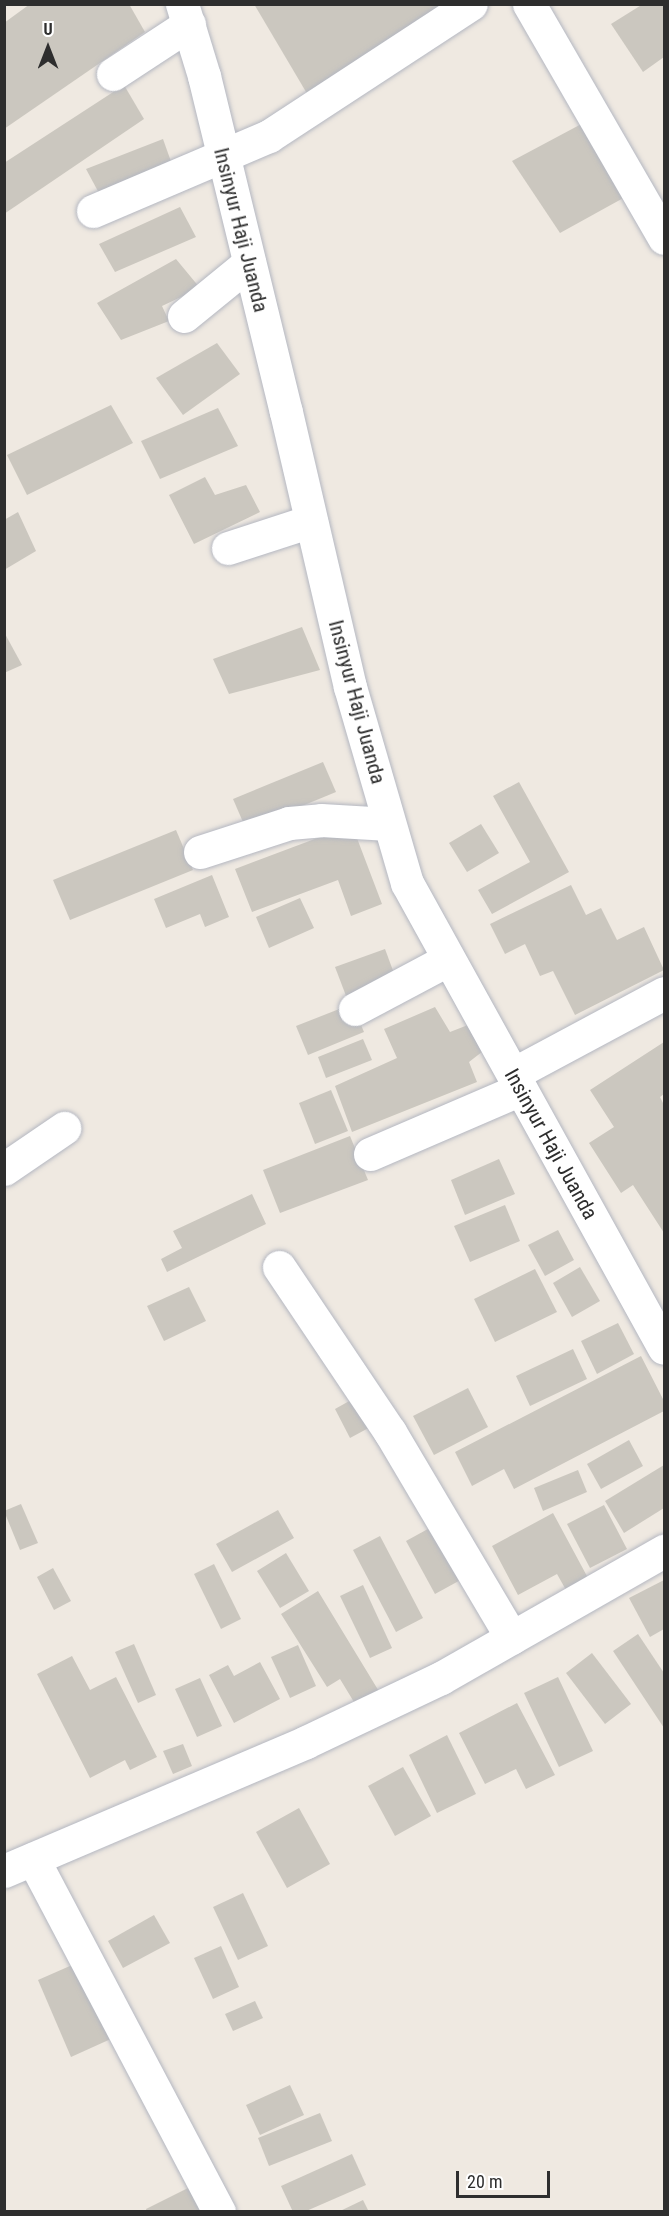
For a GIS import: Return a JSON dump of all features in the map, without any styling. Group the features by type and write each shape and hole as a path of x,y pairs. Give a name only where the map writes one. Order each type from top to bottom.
{"street":[{"path":"93,211 269,136 471,4"},
{"path":"529,4 664,238"},
{"path":"113,74 186,14"},
{"name":"Insinyur Haji Juanda","path":"186,14 249,263 350,687 407,883 447,960 664,1347"},
{"path":"184,316 249,263"},
{"path":"228,548 311,521"},
{"path":"200,852 289,823 321,820 389,824"},
{"path":"355,1009 447,960"},
{"path":"370,1154 517,1082 664,993"},
{"path":"4,1169 64,1128"},
{"path":"279,1267 396,1442 512,1638"},
{"path":"219,2211 19,1865 316,1737 441,1678 664,1551"}],"building":[{"path":"30,4 129,4 145,32 4,129 4,23"},
{"path":"254,4 454,4 312,102"},
{"path":"643,4 664,4 664,57 643,72 611,24"},
{"path":"124,85 144,119 4,214 4,163"},
{"path":"587,121 627,196 560,233 512,161"},
{"path":"163,139 174,170 100,195 86,169"},
{"path":"180,207 196,237 115,272 99,244"},
{"path":"176,259 200,288 162,306 169,321 121,340 97,303"},
{"path":"217,343 240,374 183,415 156,378"},
{"path":"111,405 133,443 27,495 7,455"},
{"path":"218,408 238,446 160,479 141,441"},
{"path":"205,477 215,495 246,485 260,512 194,544 169,495"},
{"path":"18,512 36,551 4,570 4,520"},
{"path":"302,627 320,670 229,694 213,659"},
{"path":"4,632 22,665 4,673"},
{"path":"323,762 336,792 246,829 233,799"},
{"path":"519,782 569,872 492,914 478,890 530,862 493,796"},
{"path":"481,824 499,853 467,872 449,843"},
{"path":"352,825 382,904 351,916 338,880 252,912 235,869"},
{"path":"176,830 193,870 70,920 53,880"},
{"path":"212,875 229,917 205,927 200,914 166,928 154,899"},
{"path":"571,885 586,915 601,908 617,940 644,927 664,970 575,1015 553,971 540,976 525,944 505,954 490,924"},
{"path":"300,898 314,928 269,948 256,917"},
{"path":"385,949 398,984 348,1001 335,967"},
{"path":"352,1004 364,1032 308,1055 296,1026"},
{"path":"435,1007 450,1032 473,1023 487,1048 469,1062 477,1082 352,1132 335,1086 397,1058 384,1029"},
{"path":"363,1039 372,1060 326,1078 318,1057"},
{"path":"664,1042 664,1094 660,1097 664,1105 664,1233 633,1185 621,1193 589,1143 614,1127 590,1090"},
{"path":"331,1090 348,1131 315,1144 299,1103"},
{"path":"350,1136 368,1180 280,1213 263,1170"},
{"path":"499,1159 515,1194 465,1215 451,1180"},
{"path":"252,1194 266,1224 167,1272 161,1259 182,1248 173,1231"},
{"path":"505,1205 520,1241 470,1262 454,1226"},
{"path":"558,1230 574,1260 545,1276 528,1245"},
{"path":"580,1267 600,1301 572,1317 553,1283"},
{"path":"535,1269 557,1312 495,1342 474,1299"},
{"path":"189,1287 206,1321 164,1341 147,1306"},
{"path":"618,1323 634,1354 597,1374 581,1341"},
{"path":"573,1349 587,1379 530,1406 516,1376"},
{"path":"641,1356 664,1401 664,1411 514,1489 504,1469 472,1486 455,1452"},
{"path":"468,1388 488,1427 434,1455 413,1416"},
{"path":"360,1395 376,1424 350,1438 335,1409"},
{"path":"629,1440 643,1466 601,1489 587,1464"},
{"path":"664,1465 664,1508 624,1533 605,1501"},
{"path":"578,1470 587,1492 543,1511 534,1488"},
{"path":"21,1504 38,1543 20,1550 4,1511"},
{"path":"604,1505 627,1549 590,1568 567,1524"},
{"path":"278,1510 294,1538 232,1572 216,1544"},
{"path":"553,1513 588,1578 566,1590 557,1574 518,1595 492,1546"},
{"path":"437,1524 466,1577 435,1594 406,1541"},
{"path":"380,1536 423,1618 396,1632 353,1550"},
{"path":"286,1553 309,1591 280,1608 257,1571"},
{"path":"214,1564 241,1619 221,1629 194,1574"},
{"path":"53,1568 71,1601 54,1610 37,1577"},
{"path":"664,1580 664,1629 650,1637 629,1598"},
{"path":"363,1585 392,1648 370,1658 340,1596"},
{"path":"318,1591 380,1693 357,1707 340,1679 327,1687 281,1614"},
{"path":"638,1634 664,1673 664,1728 613,1651"},
{"path":"134,1644 156,1695 138,1703 115,1652"},
{"path":"298,1645 316,1686 290,1698 271,1657"},
{"path":"592,1653 631,1704 605,1724 566,1673"},
{"path":"72,1656 90,1690 116,1677 157,1757 130,1770 125,1760 90,1778 37,1674"},
{"path":"260,1662 280,1699 234,1723 209,1675 228,1665 234,1676"},
{"path":"558,1677 593,1751 559,1767 524,1693"},
{"path":"200,1678 222,1726 197,1737 175,1689"},
{"path":"517,1703 555,1775 526,1789 516,1769 485,1784 459,1733"},
{"path":"447,1735 476,1794 437,1813 409,1755"},
{"path":"183,1744 192,1766 173,1774 163,1751"},
{"path":"403,1767 431,1816 395,1836 368,1786"},
{"path":"299,1808 330,1864 287,1888 256,1832"},
{"path":"243,1893 268,1946 238,1960 213,1907"},
{"path":"154,1915 170,1943 123,1968 108,1941"},
{"path":"221,1946 239,1987 213,1999 194,1958"},
{"path":"79,1962 113,2038 71,2057 38,1980"},
{"path":"255,2001 263,2018 233,2031 225,2014"},
{"path":"290,2085 304,2115 260,2135 246,2105"},
{"path":"320,2113 332,2141 269,2166 258,2138"},
{"path":"352,2154 366,2185 304,2212 293,2212 281,2186"},
{"path":"190,2187 202,2212 147,2212 146,2209"},
{"path":"363,2200 369,2212 338,2212"}]}
